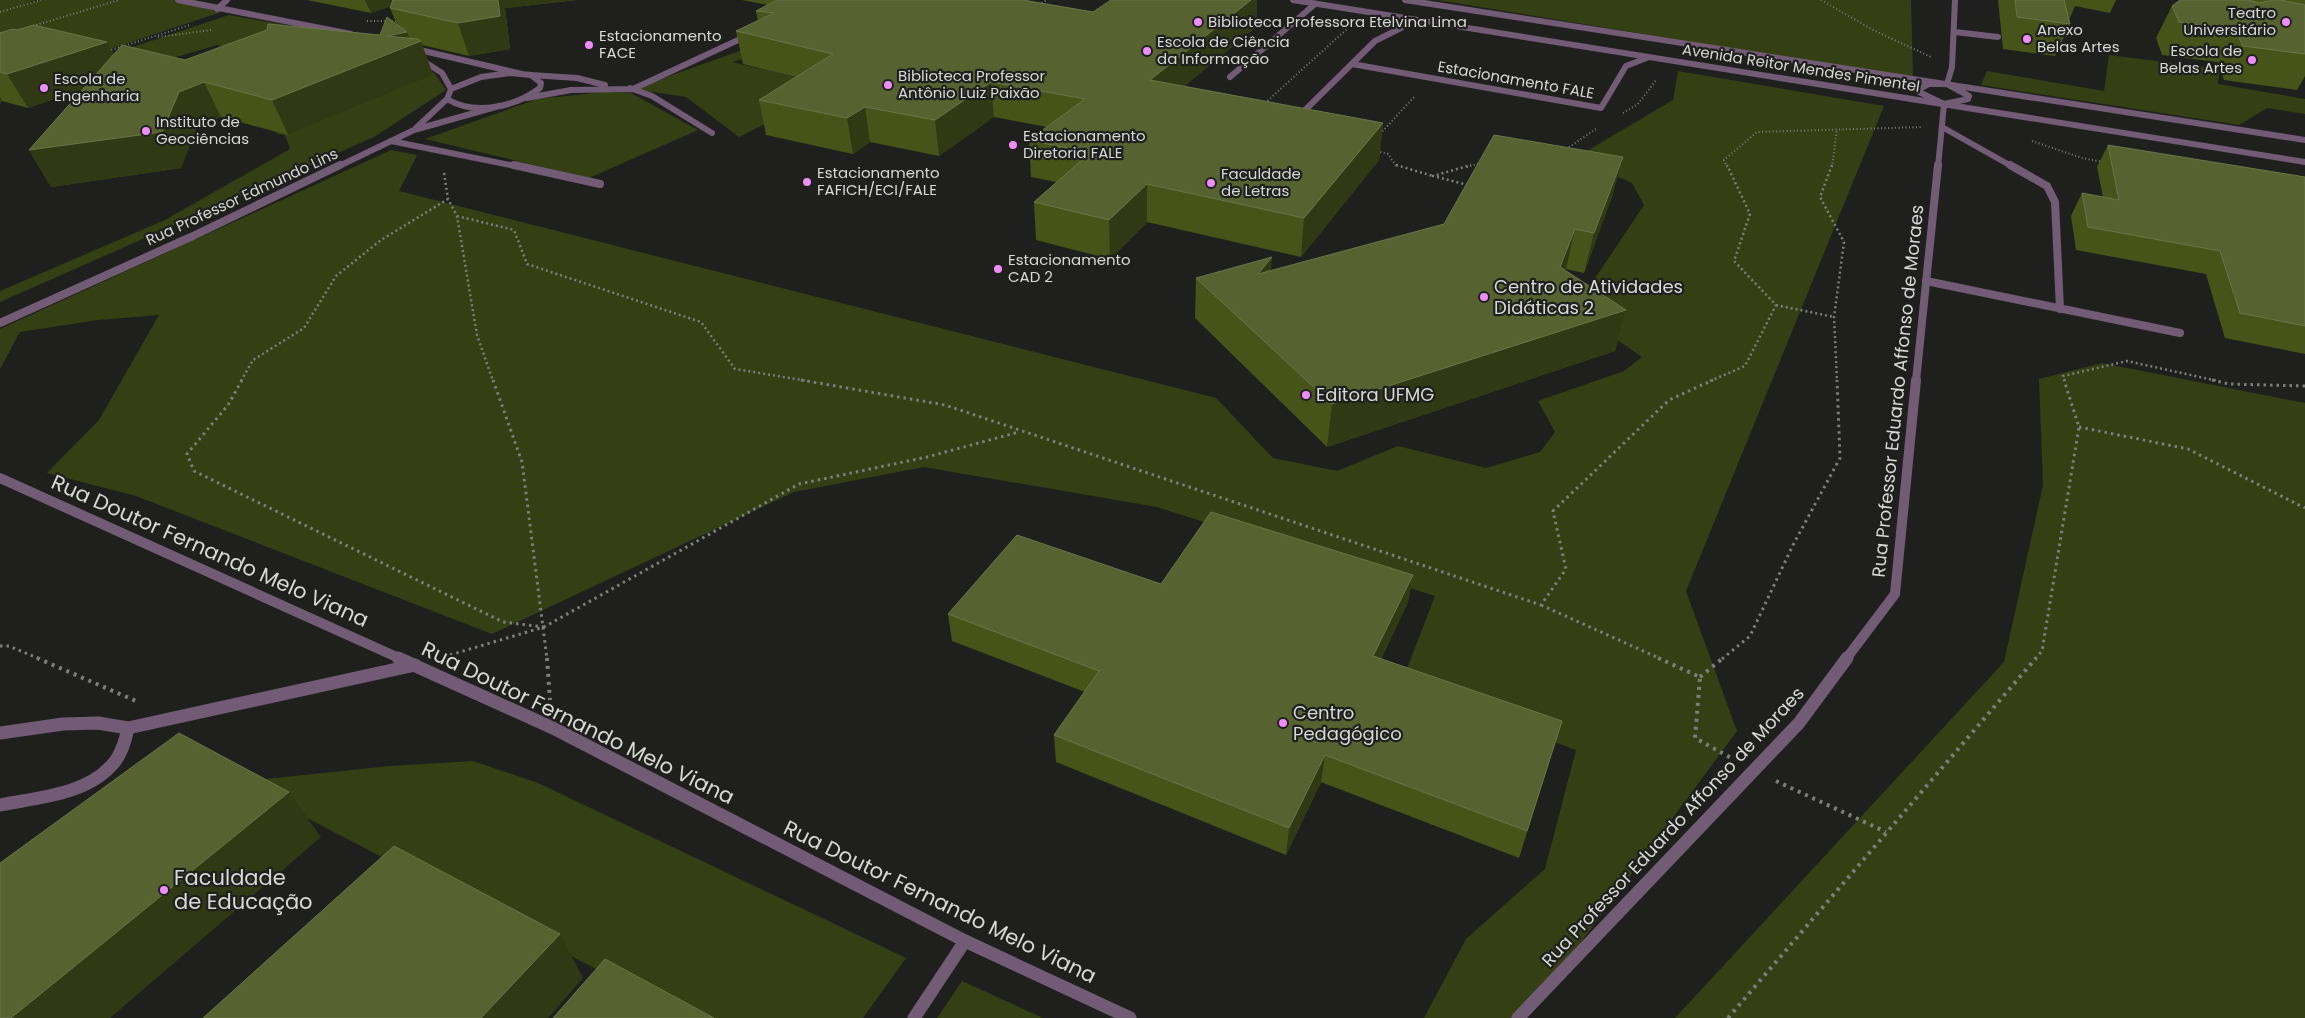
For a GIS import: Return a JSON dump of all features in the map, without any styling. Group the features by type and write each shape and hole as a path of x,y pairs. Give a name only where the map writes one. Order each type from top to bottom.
{"street":[{"path":"178,0 357,35"},
{"path":"217,9 227,0"},
{"name":"Avenida Reitor Mendes Pimentel","path":"1293,0 2305,162"},
{"name":"Avenida Reitor Mendes Pimentel","path":"1405,0 2305,140"},
{"path":"1947,84 1952,67 1956,0"},
{"path":"1230,77 1315,4"},
{"path":"1293,122 1375,42 1401,28 1393,16"},
{"path":"312,35 329,29"},
{"path":"448,99 452,103 471,108 499,106 527,98 571,90 633,89 754,32"},
{"path":"1955,32 1998,37"},
{"path":"414,130 448,99 451,89 442,73 403,47 522,74 577,78 633,89 658,100 701,129 712,133"},
{"name":"Estacionamento FALE","path":"1352,64 1602,108 1626,66 1650,57"},
{"path":"451,89 481,77 522,74"},
{"path":"527,98 535,93 541,83 531,75"},
{"path":"1929,84 1947,84 1970,96 1964,100 1944,104 1923,95 1918,89 1929,84"},
{"name":"Rua Professor Eduardo Affonso de Moraes","path":"1518,1018 1799,723 1895,594 1944,104"},
{"name":"Rua Professor Edmundo Lins","path":"0,324 193,236 414,130 499,106"},
{"path":"1942,127 2047,186 2054,202 2060,309"},
{"path":"391,141 600,184"},
{"path":"1926,281 2180,333"},
{"name":"Rua Doutor Fernando Melo Viana","path":"0,478 553,728 965,941 1130,1018"},
{"path":"0,733 63,724 98,722 128,728 415,665"},
{"path":"0,805 79,787 107,772 120,755 128,728"},
{"path":"914,1018 965,941"}],"path":[{"path":"0,12 41,0"},
{"path":"27,28 119,0"},
{"path":"1032,9 1047,0"},
{"path":"1821,0 1873,30 1952,67"},
{"path":"107,52 231,11"},
{"path":"1261,108 1366,12"},
{"path":"1622,113 1638,104 1657,79 1660,59"},
{"path":"1380,135 1418,93"},
{"path":"1562,153 1577,140 1600,127"},
{"path":"1834,317 1776,305 1734,261 1750,214 1724,160 1757,132 1942,127"},
{"path":"1836,129 1834,160 1820,197 1844,242 1834,317 1840,458 1793,545 1750,636 1700,677 1695,738 1754,771 1886,832"},
{"path":"2028,140 2082,158 2111,163"},
{"path":"1374,151 1388,154 1397,166 1475,186"},
{"path":"442,152 448,198 457,216 476,335 522,462 544,627 553,728"},
{"path":"1432,176 1483,163"},
{"path":"448,198 381,240 336,276 304,328 253,360 228,405 187,454 194,470 503,622 544,627"},
{"path":"457,216 514,230 527,264 701,322 735,369 945,405 1020,432 1540,604 1700,677"},
{"path":"1540,604 1566,569 1552,511 1669,400 1745,366 1776,305"},
{"path":"1728,1018 2042,651 2079,427 2063,376 2127,361 2230,384 2305,386"},
{"path":"2079,427 2188,449 2305,508"},
{"path":"415,665 544,627 799,484 927,457 1020,432"},
{"path":"0,646 8,646 176,718"}],"green space":[{"path":"0,0 36,0 16,7 40,0 174,0 221,12 71,62 0,51"},
{"path":"1437,0 1911,0 1913,78"},
{"path":"229,15 394,44 435,74 446,90 374,137 0,302 0,291 165,220 290,149 285,135 275,133 363,96 317,71 217,45 131,70 94,60"},
{"path":"762,43 766,52 732,62 838,87 739,137 686,97 633,89"},
{"path":"2109,55 2220,69 2218,84 2305,99 2305,114 2267,108 2239,125 1981,85 1987,71 2104,91"},
{"path":"1678,71 1884,106 1686,591 1737,731 1525,1018 1424,1018 1466,939 1545,869 1576,750 1401,684 1435,596 1157,507 924,467 794,492 492,634 136,496 47,473 99,420 159,315 98,320 20,332 0,369 0,329 391,150 417,155 399,191 1216,398 1273,458 1337,471 1398,446 1486,468 1540,452 1555,432 1538,401 1624,371 1642,357 1574,310 1644,205 1632,183 1575,158 1673,100"},
{"path":"605,92 631,93 698,130 589,178 425,139 537,99"},
{"path":"2102,363 2305,403 2305,1018 1675,1018 2004,662 2043,485 2039,379"},
{"path":"473,761 538,783 906,958 863,1018 690,1018 238,782 390,766"},
{"path":"962,981 1043,1018 937,1018"}],"building":[{"path":"393,0 498,0 500,16 458,23 390,8"},
{"path":"777,0 1023,0 1093,12 1111,0 1251,0 1150,80 1383,123 1304,218 1147,184 1109,220 1034,202 1090,153 1029,140 1085,99 991,82 935,120 865,107 847,118 759,100 833,54 736,31 774,13 756,11"},
{"path":"2015,0 2064,0 2070,24 2017,17"},
{"path":"2180,0 2248,0 2259,3 2280,0 2305,5 2305,54 2243,46 2235,30 2179,22 2172,6"},
{"path":"387,17 407,32 387,36 421,41 272,100 204,82 179,92 162,132 29,150 122,45 185,60 267,30 268,24 380,35"},
{"path":"34,25 107,42 7,74 0,72 0,33"},
{"path":"1494,135 1623,157 1594,233 1575,229 1560,267 1626,310 1332,404 1196,278 1272,257 1258,274 1444,224"},
{"path":"2108,145 2305,177 2305,326 2240,313 2220,251 2088,227 2082,193 2119,200"},
{"name":"Centro Pedagógico","path":"1211,512 1413,575 1373,656 1562,721 1527,831 1325,755 1289,828 1054,735 1099,671 948,614 1017,535 1161,584"},
{"path":"179,733 289,792 11,1018 0,1018 0,863"},
{"path":"394,846 560,934 481,1018 203,1018"},
{"path":"605,959 714,1018 553,1018"}],"place":[{"name":"Biblioteca Professora Etelvina Lima","path":"1198,22"},
{"name":"Teatro Universitário","path":"2286,22"},
{"name":"Anexo Belas Artes","path":"2027,39"},
{"name":"Estacionamento FACE","path":"589,45"},
{"name":"Escola de Ciência da Informação","path":"1147,51"},
{"name":"Escola de Belas Artes","path":"2252,60"},
{"name":"Biblioteca Professor Antônio Luiz Paixão","path":"888,85"},
{"name":"Escola de Engenharia","path":"44,88"},
{"name":"Instituto de Geociências","path":"146,131"},
{"name":"Estacionamento Diretoria FALE","path":"1013,145"},
{"name":"Estacionamento FAFICH/ECI/FALE","path":"807,182"},
{"name":"Faculdade de Letras","path":"1211,183"},
{"name":"Estacionamento CAD 2","path":"998,269"},
{"name":"Centro de Atividades Didáticas 2","path":"1484,297"},
{"name":"Editora UFMG","path":"1306,395"},
{"name":"Centro Pedagógico","path":"1283,723"},
{"name":"Faculdade de Educação","path":"164,890"}]}
